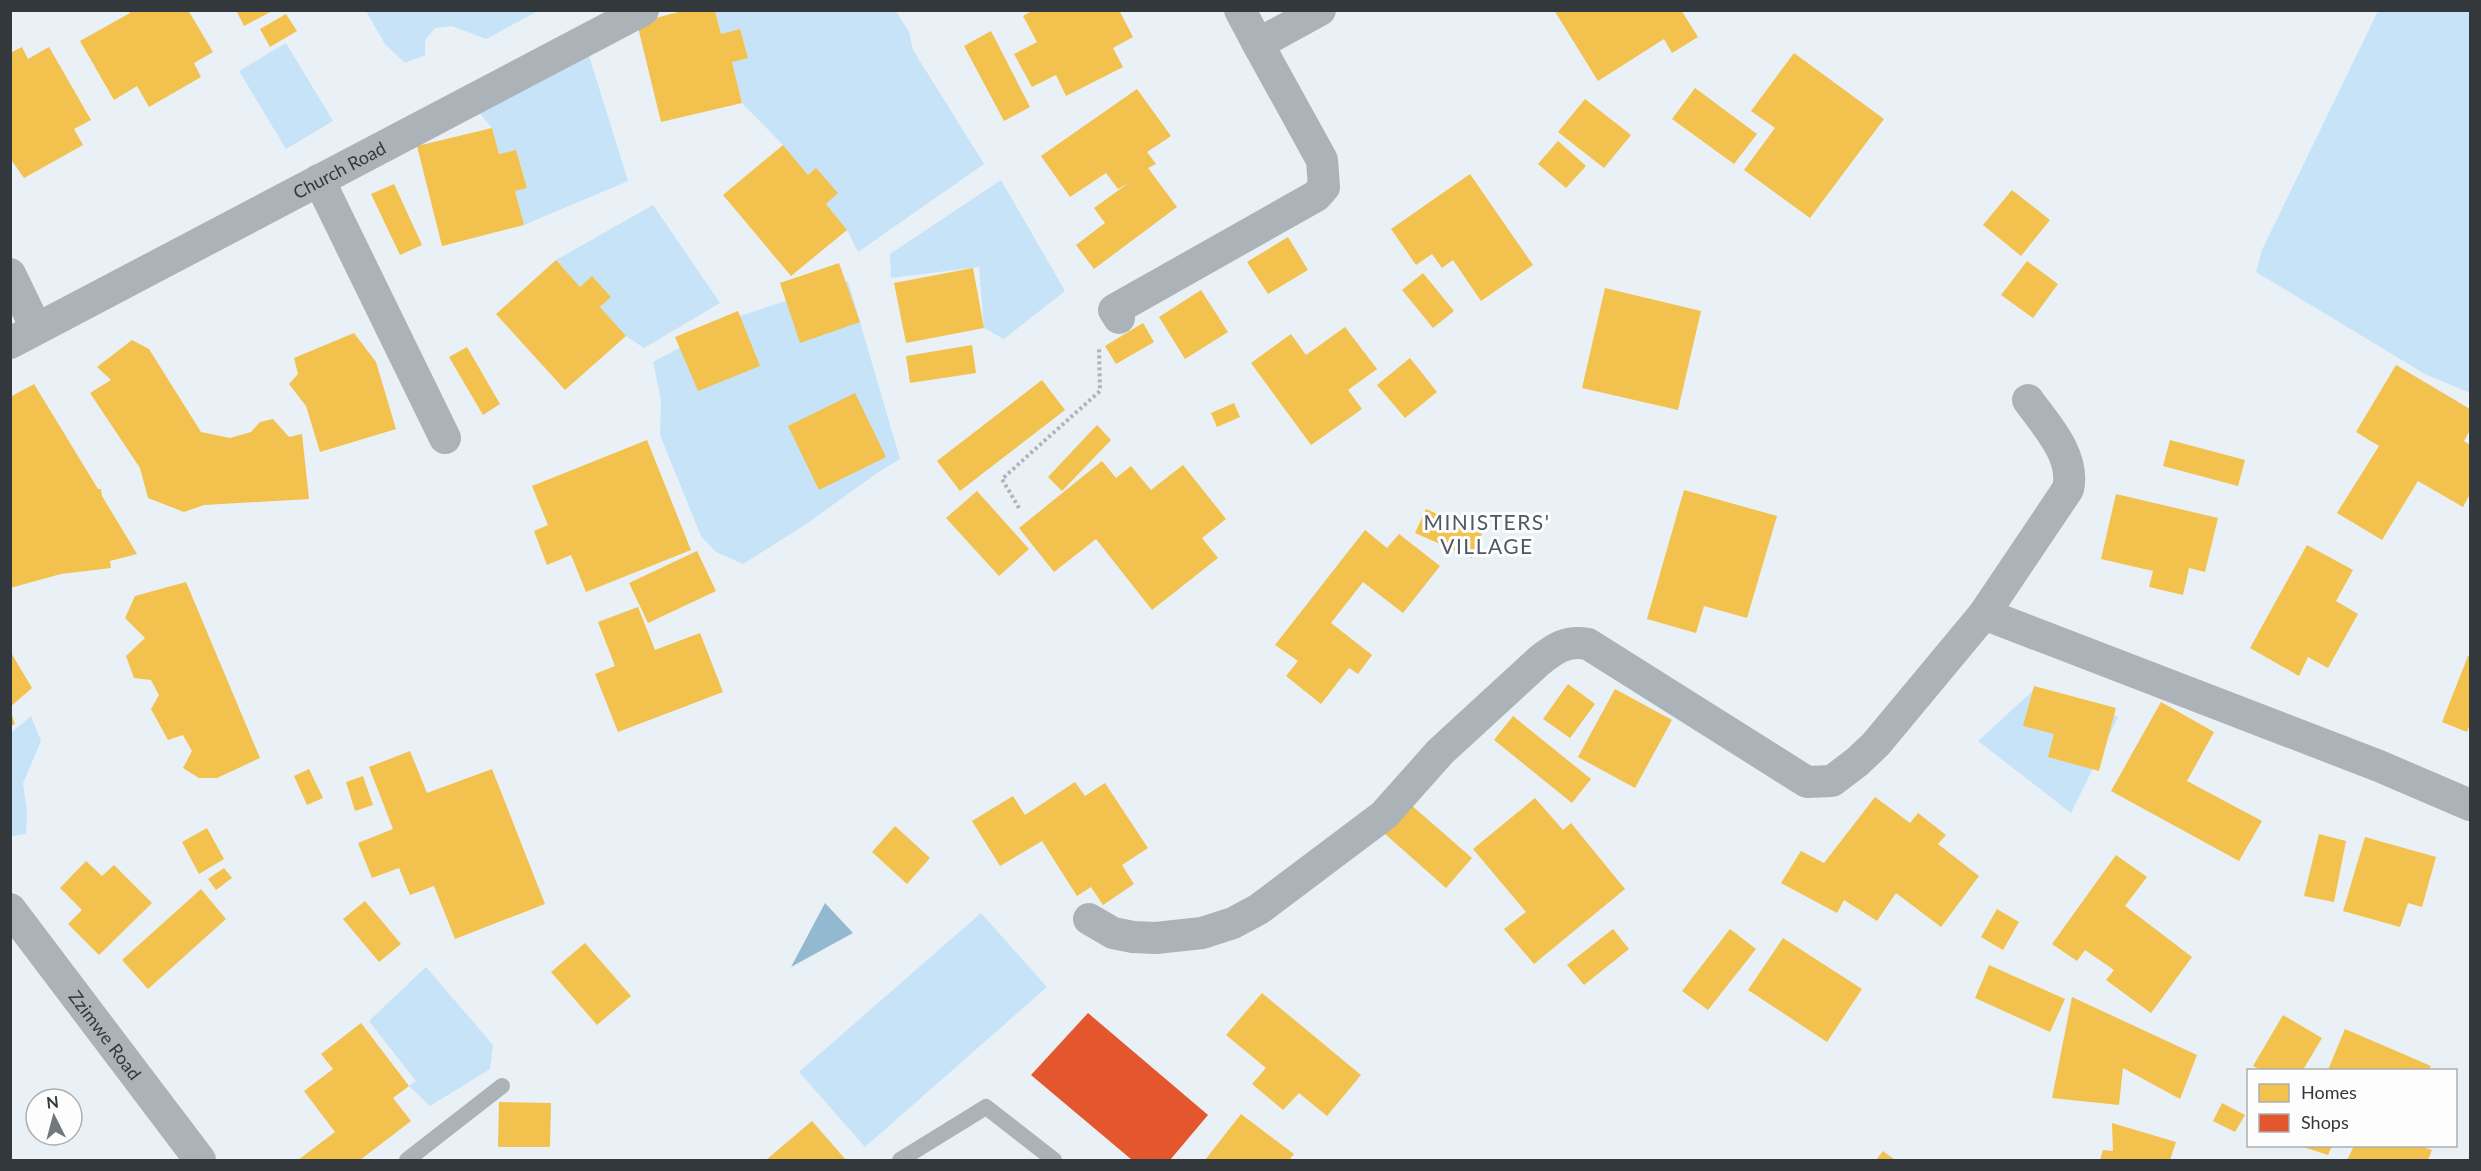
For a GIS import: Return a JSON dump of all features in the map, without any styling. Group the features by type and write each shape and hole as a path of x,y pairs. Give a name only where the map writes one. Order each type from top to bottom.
{"street":[{"name":"Church Road","path":"23,336 643,10"},
{"path":"1117,314 1316,196 1324,187 1322,160 1240,10"},
{"path":"1258,44 1320,10"},
{"path":"319,180 444,438"},
{"path":"10,274 23,336"},
{"path":"1089,919 1113,933 1156,938 1202,933 1233,923 1259,909 1384,815 1440,752 1555,648 1576,642 1588,644 1807,782 1832,782 1876,744 1984,614 2068,489 2070,481 2065,456 2028,400"},
{"path":"1984,614 2379,766 2470,805"},
{"name":"Zzimwe Road","path":"10,909 200,1161"}],"lane":[{"path":"406,1161 501,1086"},
{"path":"900,1161 986,1107 1054,1161"}],"path":[{"path":"1019,508 1002,479 1100,391 1098,327 1117,314"}],"shaded area":[{"path":"366,11 538,11 486,39 452,26 435,28 425,40 425,55 405,63 385,44"},
{"path":"716,11 896,11 909,32 913,50 984,164 858,252 847,230 826,204 837,193 817,169 808,175 783,145 742,103 732,62 747,57 740,29 721,34"},
{"path":"2378,11 2470,11 2470,393 2425,374 2256,272 2262,250"},
{"path":"286,43 333,121 286,149 239,71"},
{"path":"587,49 628,181 524,225 515,191 527,188 516,150 499,154 492,128 477,110"},
{"path":"1001,180 1065,291 1004,339 984,328 979,267 891,278 890,254"},
{"path":"653,205 720,303 644,348 626,336 600,307 611,297 593,277 580,287 556,260"},
{"path":"848,281 900,459 743,564 716,552 701,536 660,435 661,400 653,362 740,316"},
{"path":"2037,687 2118,717 2071,813 1978,741"},
{"path":"31,716 41,741 23,783 27,812 26,834 11,836 11,733"},
{"path":"825,903 853,933 791,967"},
{"path":"981,913 1047,987 865,1147 799,1072"},
{"path":"426,967 493,1045 490,1069 430,1106 409,1086 416,1081 369,1021"}],"building: Homes":[{"path":"128,10 188,10 213,52 194,63 201,77 149,107 137,86 114,100 80,41 130,13"},
{"path":"236,10 274,10 244,26"},
{"path":"686,10 715,10 721,34 740,29 748,58 732,62 742,103 661,122 637,23"},
{"path":"1033,10 1119,10 1133,37 1113,48 1123,67 1066,96 1056,75 1032,87 1014,54 1037,42 1023,16"},
{"path":"1554,10 1681,10 1698,37 1672,53 1664,39 1598,81"},
{"path":"286,14 297,31 270,47 260,29"},
{"path":"991,31 1030,107 1004,121 964,46"},
{"path":"22,47 28,59 49,47 91,120 74,129 83,145 24,178 10,158 10,53"},
{"path":"1794,53 1884,119 1810,218 1744,170 1775,128 1751,111"},
{"path":"1695,88 1757,134 1734,164 1672,119"},
{"path":"1137,89 1171,136 1147,152 1156,164 1148,168 1177,207 1094,269 1076,245 1105,223 1094,208 1130,182 1118,189 1106,173 1070,197 1041,156"},
{"path":"1585,99 1631,135 1604,168 1558,132"},
{"path":"492,128 499,154 516,150 527,188 515,191 524,225 442,246 417,146"},
{"path":"1558,141 1586,166 1566,188 1538,164"},
{"path":"783,145 808,175 816,168 838,193 826,204 847,230 791,276 723,195"},
{"path":"1470,174 1533,265 1481,301 1453,260 1442,268 1432,254 1416,265 1391,229"},
{"path":"394,184 422,245 400,255 371,194"},
{"path":"2012,190 2050,220 2021,256 1983,225"},
{"path":"1288,237 1308,270 1268,294 1247,262"},
{"path":"556,260 580,287 592,276 611,297 600,307 626,336 565,390 496,314"},
{"path":"2027,261 2058,284 2033,318 2001,295"},
{"path":"839,263 860,322 800,343 780,283"},
{"path":"973,268 984,328 906,343 894,283"},
{"path":"1423,273 1454,311 1433,328 1402,290"},
{"path":"1605,288 1701,311 1678,410 1582,388"},
{"path":"1201,290 1228,332 1185,359 1159,317"},
{"path":"738,311 760,366 698,391 675,337"},
{"path":"1143,323 1154,342 1116,364 1105,346"},
{"path":"1345,327 1377,369 1348,390 1362,409 1311,445 1251,363 1291,334 1306,355"},
{"path":"354,333 376,362 396,429 320,452 306,406 289,384 298,374 294,358"},
{"path":"132,340 149,349 201,432 230,438 251,432 260,422 273,419 289,437 302,434 309,499 204,505 184,512 148,498 140,468 90,393 111,380 97,367"},
{"path":"972,345 976,373 910,383 906,356"},
{"path":"467,347 500,404 483,415 449,357"},
{"path":"1410,358 1437,392 1405,418 1377,385"},
{"path":"2396,365 2470,409 2470,430 2464,441 2470,445 2470,494 2463,507 2418,481 2382,540 2337,513 2379,446 2356,432"},
{"path":"1042,380 1065,410 960,491 937,461"},
{"path":"34,384 98,489 101,489 102,496 137,554 110,561 111,568 61,574 10,588 10,397"},
{"path":"855,393 886,457 819,490 788,426"},
{"path":"1234,403 1240,417 1217,427 1211,413"},
{"path":"1097,425 1111,440 1062,491 1048,477"},
{"path":"647,440 691,550 586,592 571,555 547,565 534,531 548,525 532,486"},
{"path":"2170,440 2245,460 2238,486 2163,466"},
{"path":"1102,461 1116,478 1131,466 1151,490 1183,465 1226,519 1202,538 1218,558 1152,610 1096,539 1054,572 1019,528"},
{"path":"1684,490 1777,516 1747,618 1704,606 1696,633 1647,619"},
{"path":"977,491 1029,549 999,576 946,518"},
{"path":"2116,494 2218,518 2205,572 2189,568 2183,595 2149,587 2153,571 2101,559"},
{"path":"1426,509 1482,534 1472,558 1415,533"},
{"path":"1365,530 1387,548 1399,534 1440,566 1403,613 1363,582 1331,623 1372,655 1358,674 1349,668 1321,704 1286,676 1298,661 1275,645"},
{"path":"2307,545 2353,570 2336,601 2358,614 2328,668 2308,657 2299,676 2250,648"},
{"path":"697,551 716,591 648,623 629,583"},
{"path":"186,582 260,758 217,778 199,778 183,768 192,751 183,735 168,740 151,709 159,695 151,680 134,678 126,656 145,638 125,618 135,596"},
{"path":"638,607 655,650 700,633 723,692 618,732 595,674 615,666 598,622"},
{"path":"10,651 32,688 10,707"},
{"path":"2468,656 2470,656 2470,724 2467,732 2442,722"},
{"path":"1568,684 1595,704 1570,738 1543,719"},
{"path":"2034,686 2116,708 2099,771 2048,757 2054,734 2023,726"},
{"path":"1615,689 1672,720 1635,788 1578,757"},
{"path":"2161,702 2214,732 2187,781 2262,821 2239,861 2111,791"},
{"path":"10,709 15,724 10,726"},
{"path":"1513,716 1591,779 1572,803 1494,740"},
{"path":"410,751 427,793 492,769 545,904 455,939 434,886 410,895 399,868 372,878 358,843 393,829 369,767"},
{"path":"309,769 323,798 307,805 294,776"},
{"path":"363,776 373,805 355,811 346,782"},
{"path":"1075,782 1085,796 1105,783 1148,848 1122,865 1134,884 1103,905 1091,887 1077,896 1042,841 1000,866 972,821 1013,796 1025,815"},
{"path":"1875,797 1910,823 1918,813 1946,835 1938,844 1979,876 1941,927 1896,893 1877,921 1844,900 1837,913 1781,883 1801,851 1824,863"},
{"path":"1535,798 1563,830 1571,823 1625,889 1534,964 1504,929 1526,912 1473,849"},
{"path":"1410,804 1472,858 1446,888 1384,833"},
{"path":"895,826 930,858 907,884 872,852"},
{"path":"207,828 224,859 199,874 182,842"},
{"path":"2319,834 2346,841 2334,902 2304,896"},
{"path":"2365,837 2436,857 2422,907 2408,903 2400,927 2343,911"},
{"path":"2116,855 2147,877 2125,906 2192,957 2151,1013 2106,980 2114,970 2085,950 2077,961 2052,944"},
{"path":"86,861 102,876 114,865 152,903 99,955 68,924 82,910 60,888"},
{"path":"224,868 232,878 216,890 208,879"},
{"path":"201,889 226,919 148,989 122,960"},
{"path":"365,901 401,944 379,962 343,919"},
{"path":"1997,909 2019,922 2003,950 1981,937"},
{"path":"1613,929 1629,949 1584,985 1567,965"},
{"path":"1730,929 1756,949 1708,1010 1682,991"},
{"path":"1783,938 1862,989 1827,1042 1748,990"},
{"path":"585,943 631,996 597,1025 551,972"},
{"path":"1989,965 2065,999 2050,1032 1975,998"},
{"path":"1262,993 1361,1075 1327,1116 1299,1093 1283,1110 1252,1084 1266,1068 1226,1035"},
{"path":"2072,997 2197,1055 2180,1099 2123,1068 2119,1105 2052,1098"},
{"path":"2283,1015 2322,1038 2304,1069 2259,1069 2253,1066"},
{"path":"361,1023 409,1086 393,1098 411,1121 360,1160 298,1160 335,1132 304,1091 333,1069 321,1054"},
{"path":"2345,1029 2431,1066 2430,1069 2328,1069"},
{"path":"499,1102 551,1103 550,1147 498,1147"},
{"path":"2222,1103 2245,1115 2235,1132 2213,1121"},
{"path":"1241,1114 1294,1154 1289,1160 1205,1160"},
{"path":"812,1121 846,1160 766,1160"},
{"path":"2112,1123 2176,1142 2170,1160 2100,1160 2103,1150 2113,1151"},
{"path":"2303,1147 2332,1147 2328,1155"},
{"path":"2354,1147 2423,1147 2432,1150 2428,1160 2347,1160"},
{"path":"1883,1151 1895,1160 1876,1160"}],"building: Shops":[{"path":"1088,1013 1208,1115 1170,1160 1132,1160 1031,1075"}],"district":[{"name":"MINISTERS' VILLAGE","path":"1487,533"}]}
